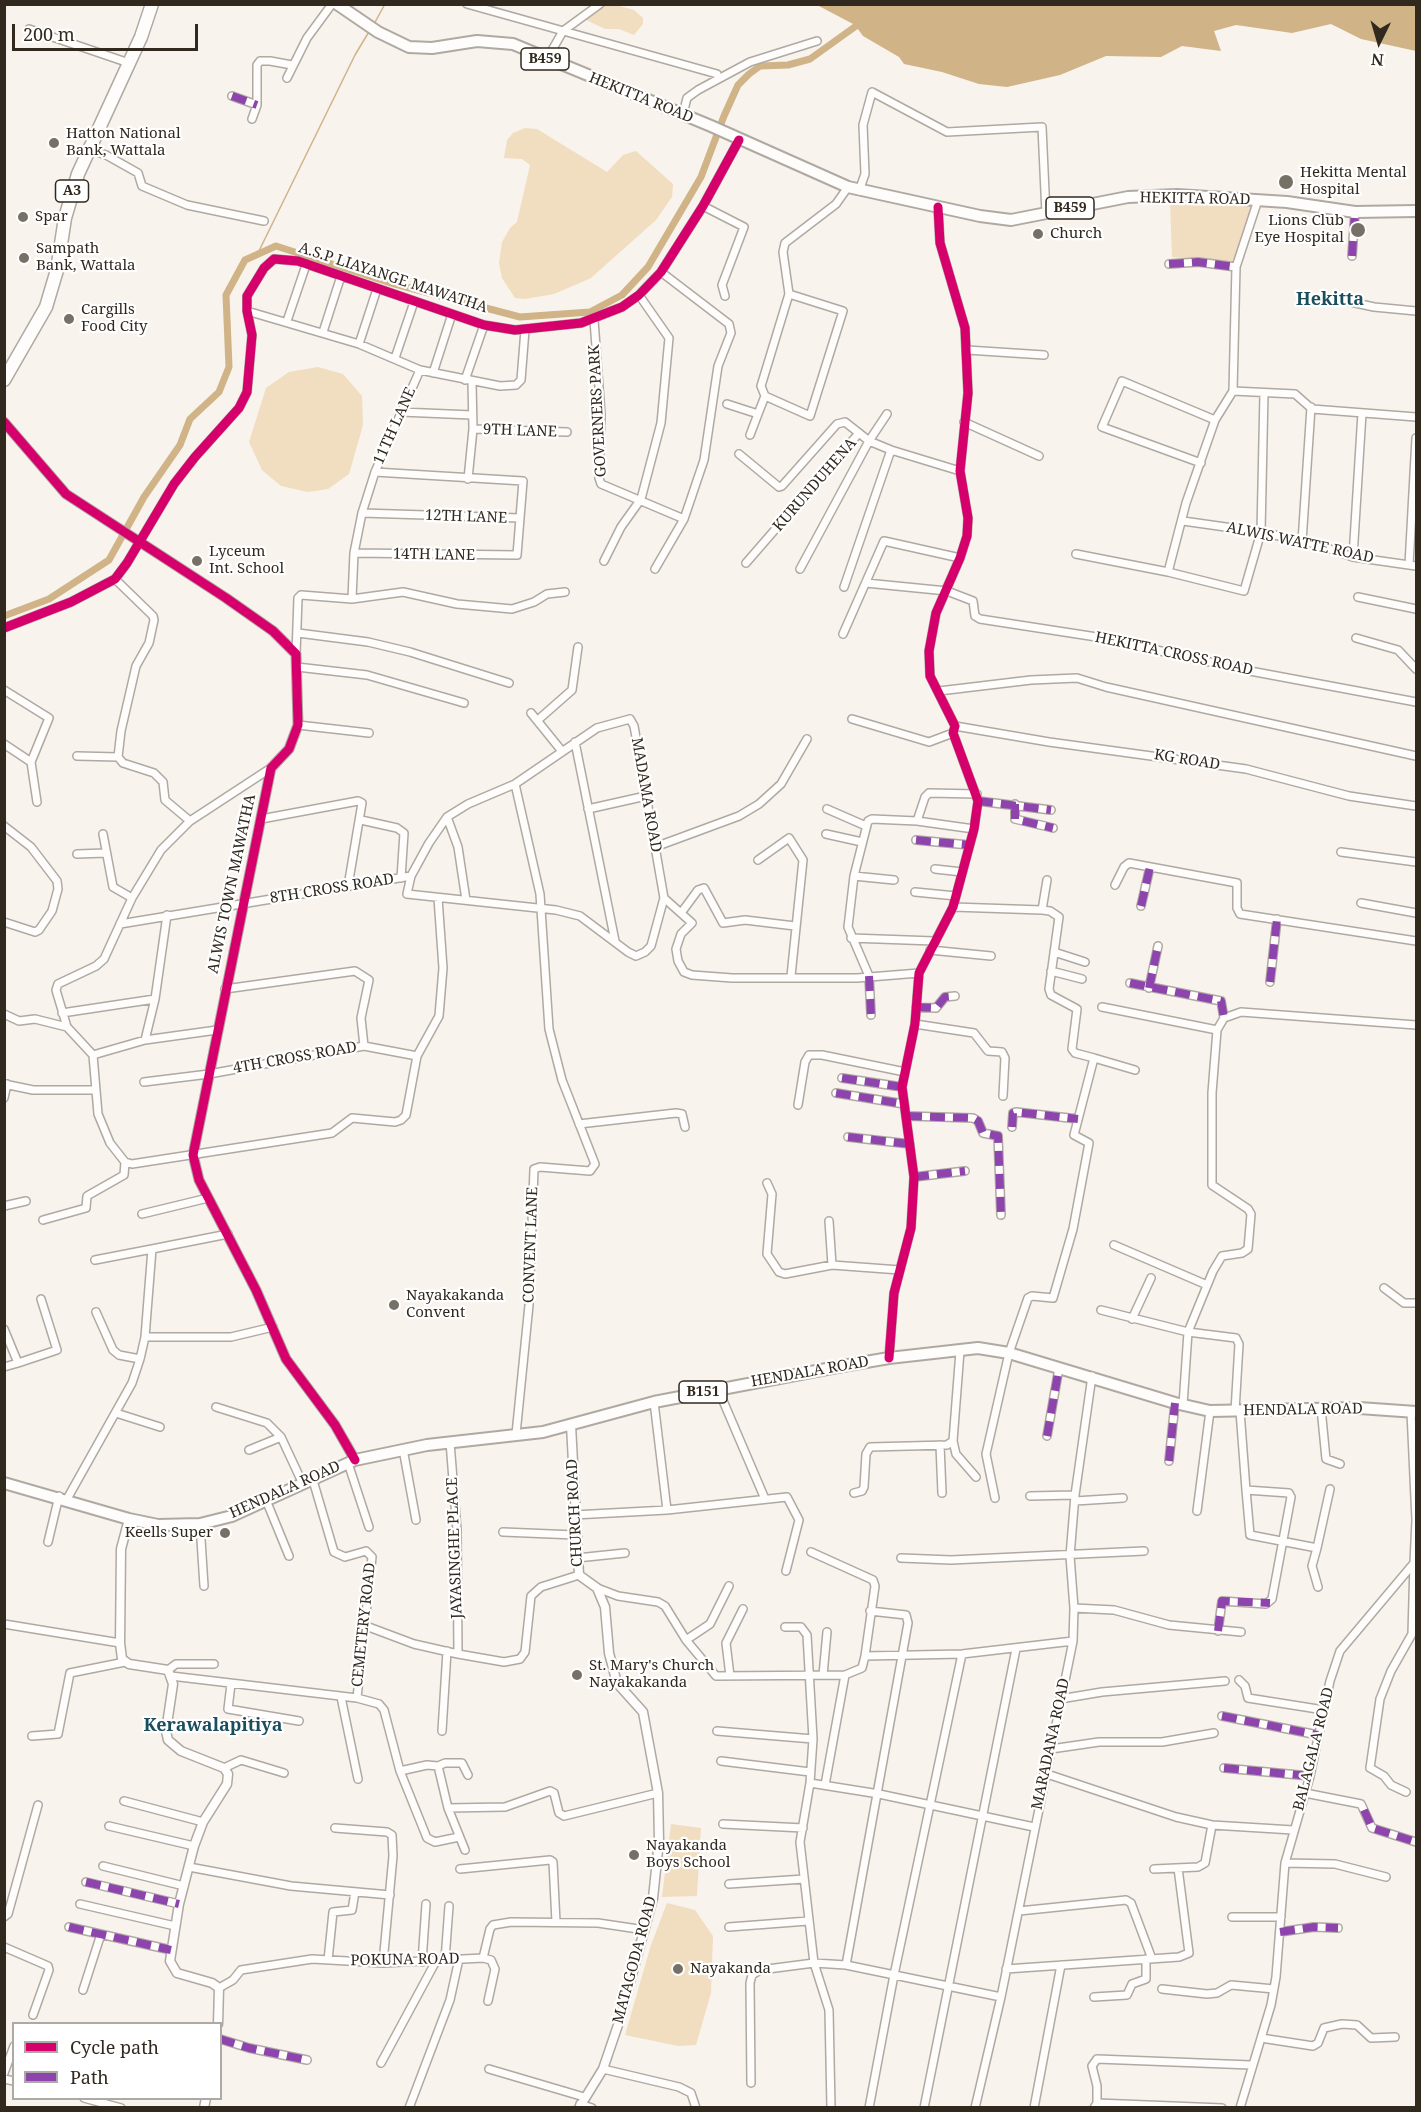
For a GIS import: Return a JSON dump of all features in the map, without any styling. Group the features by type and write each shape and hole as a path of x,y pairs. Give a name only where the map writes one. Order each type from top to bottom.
{"highway":[{"name":"A3","path":"8,365 46,307 57,270 72,190 125,62 143,4"},
{"name":"A3","path":"4,380 8,365 44,295 60,211 69,178 152,4"}],"main road":[{"name":"HEKITTA ROAD","path":"337,4 362,22 409,47 432,48 491,42 513,44 683,114 848,187 997,219 1011,220 1128,197 1177,195 1258,200 1355,212 1416,211"},
{"name":"HENDALA ROAD","path":"4,1483 63,1498 129,1519 158,1525 200,1524 232,1516 351,1461 403,1449 543,1432 654,1402 718,1389 889,1358 978,1348 1009,1353 1179,1404 1210,1411 1321,1408 1414,1412"}],"street":[{"path":"287,78 308,38 332,4"},
{"path":"467,4 717,74"},
{"path":"547,59 563,31 600,4"},
{"path":"29,29 125,62"},
{"path":"683,114 687,98 698,90 750,62 818,41"},
{"path":"252,118 257,105 257,65 261,61 270,61 292,65"},
{"path":"860,191 865,174 863,125 872,92 947,132 1042,128 1046,214"},
{"path":"232,96 257,105"},
{"name":"A.S.P LIAYANGE MAWATHA","path":"115,579 174,484 195,456 239,408 247,392 252,334 247,311 247,296 264,268 274,259 282,258 341,276 484,325 525,330 560,327 594,320 639,296 661,272 703,206 738,139"},
{"path":"88,149 106,155 138,173 142,186 187,205 264,221"},
{"path":"750,435 765,396 761,386 789,294 783,252 785,243 836,204 848,187"},
{"path":"1168,572 1215,420 1233,391 1236,267 1258,200"},
{"path":"703,206 744,229 722,285 725,296"},
{"path":"889,1358 894,1293 911,1228 914,1177 902,1087 915,1024 919,973 953,907 974,829 977,797 954,729 939,691 930,676 929,651 936,613 960,558 967,536 968,518 960,471 968,393 965,328 940,243 939,207"},
{"path":"1352,256 1355,212"},
{"path":"1169,264 1198,262 1236,267"},
{"path":"287,321 306,265"},
{"path":"655,569 684,519 704,460 718,366 731,333 729,324 661,272"},
{"path":"323,332 341,276"},
{"path":"359,344 376,289"},
{"path":"765,396 810,416 843,311 789,294"},
{"path":"604,561 621,526 641,499 661,423 669,338 639,296"},
{"path":"1337,299 1374,307 1416,311"},
{"path":"395,358 414,302"},
{"path":"247,311 359,344 420,370 500,386 520,383 525,330"},
{"path":"433,373 452,314"},
{"name":"GOVERNERS PARK","path":"594,320 601,414 599,478 601,484 684,519"},
{"path":"468,479 473,429 469,381 484,325"},
{"path":"967,350 1044,355"},
{"name":"11TH LANE","path":"420,370 375,472 468,479"},
{"path":"1200,463 1102,427 1122,381 1215,420"},
{"path":"1233,391 1295,394 1311,407 1416,417"},
{"path":"1076,554 1168,572 1244,591 1261,532 1264,393"},
{"path":"727,404 758,414"},
{"path":"1302,542 1311,407"},
{"path":"401,412 472,415"},
{"path":"1353,557 1362,413"},
{"path":"800,569 869,441 887,414"},
{"path":"4,422 66,494 273,632 296,654"},
{"path":"739,454 778,487 782,486 837,424 845,422 859,433"},
{"path":"964,422 1039,456"},
{"name":"9TH LANE","path":"473,429 567,432"},
{"name":"KURUNDUHENA","path":"746,563 859,433 869,441 891,450 960,471"},
{"path":"1413,565 1416,438"},
{"path":"844,587 891,450"},
{"path":"352,599 354,553 362,513 375,472"},
{"name":"12TH LANE","path":"362,513 520,518 523,481 468,479"},
{"name":"14TH LANE","path":"354,553 513,557 518,551 520,518"},
{"name":"ALWIS WATTE ROAD","path":"1183,521 1261,532 1353,557 1413,565"},
{"path":"843,634 885,542 960,558"},
{"path":"4,628 71,602 115,579 153,616 149,643 136,666 121,731 118,757 123,763 154,772 163,782 165,800 190,821"},
{"path":"866,583 947,591"},
{"name":"HEKITTA CROSS ROAD","path":"947,591 973,601 975,616 980,619 1103,638 1250,671 1416,702"},
{"path":"296,654 298,598 301,595 352,599 404,592 457,604 512,609 534,602 547,594 565,592"},
{"path":"1358,597 1416,609"},
{"path":"298,633 368,642 410,652 509,683"},
{"path":"1356,638 1398,650 1416,669"},
{"path":"539,719 572,690 578,647"},
{"name":"ALWIS TOWN MAWATHA","path":"296,654 298,725 289,749 271,768 193,1155 199,1180 228,1234 286,1359 335,1425 351,1461"},
{"path":"297,667 368,675 464,703"},
{"path":"939,691 1031,680 1077,678 1106,687 1416,756"},
{"path":"4,690 49,718 31,762 37,802"},
{"path":"531,713 539,719 561,750"},
{"name":"MADAMA ROAD","path":"411,876 429,843 447,817 468,804 515,784 561,750 597,728 630,719 634,726 664,898"},
{"path":"852,719 930,742 954,729"},
{"path":"298,725 369,734"},
{"name":"KG ROAD","path":"954,729 1246,769 1349,796 1416,806"},
{"path":"655,847 739,816 759,804 781,784 807,740"},
{"path":"575,742 615,941"},
{"path":"4,744 31,762"},
{"path":"77,756 118,757"},
{"path":"271,768 190,821 161,850 132,898 104,959 96,966 58,984 56,990 67,1027 93,1055 98,1114 110,1143 125,1162 132,1164 332,1133 352,1118 395,1122 406,1115 417,1056 439,1016 443,969 438,898"},
{"name":"CONVENT LANE","path":"515,784 542,909 549,1029 562,1080 596,1164 594,1170 540,1167 534,1169 529,1305 516,1434"},
{"path":"917,821 925,797 929,793 977,797 1051,810"},
{"path":"588,809 646,796"},
{"path":"261,819 358,801 362,803 361,820 348,885"},
{"path":"1015,804 1015,819 1053,828"},
{"path":"827,810 866,826"},
{"path":"447,817 458,847 466,900"},
{"path":"871,1015 869,976 848,927 854,876 866,826 872,819 917,821 974,829"},
{"path":"361,820 397,828 404,833 401,878"},
{"path":"4,826 31,847 57,881 58,889 52,911 39,930 35,932 4,922"},
{"path":"104,834 113,887 132,898"},
{"path":"826,834 862,842"},
{"path":"758,860 789,838 803,860 791,976"},
{"path":"916,840 969,845"},
{"path":"1341,852 1416,862"},
{"path":"77,854 106,853"},
{"path":"1115,885 1124,867 1129,863 1237,883 1240,914 1416,941"},
{"path":"1141,906 1150,867"},
{"path":"935,869 962,873"},
{"name":"8TH CROSS ROAD","path":"120,924 411,876 407,894 542,909 580,916 636,956 651,946 664,898"},
{"path":"854,876 894,880"},
{"path":"1042,910 1047,880"},
{"path":"681,913 698,890 704,888 723,923 745,920 795,926"},
{"path":"915,892 956,896"},
{"path":"664,898 692,923 681,934 676,949 678,961 684,972 693,975 732,978 919,973"},
{"path":"1361,903 1416,913"},
{"path":"953,907 1050,910 1059,917 1049,989 1051,995 1077,1009 1072,1049 1075,1053 1135,1070"},
{"path":"145,1040 155,999 167,915"},
{"path":"1270,982 1277,919"},
{"path":"851,938 934,941"},
{"path":"1149,988 1158,946"},
{"path":"930,950 991,956"},
{"path":"1054,952 1085,962"},
{"path":"225,989 355,971 369,980 361,1018 364,1046"},
{"path":"1052,971 1082,979"},
{"path":"1130,983 1221,1001 1224,1018 1217,1030 1212,1093 1212,1185 1248,1209 1251,1214 1248,1249 1242,1253 1222,1256 1217,1260 1188,1332 1169,1461"},
{"path":"916,1007 936,1008 945,997 955,996"},
{"path":"62,1013 155,999"},
{"path":"1102,1007 1217,1030"},
{"path":"1224,1018 1241,1012 1416,1025"},
{"path":"4,1014 19,1021 35,1019 67,1027"},
{"path":"915,1024 974,1033 988,1051 1002,1052 1005,1058 1003,1096"},
{"path":"93,1055 145,1040 217,1030"},
{"name":"4TH CROSS ROAD","path":"144,1082 209,1074 364,1046 417,1056"},
{"path":"798,1105 805,1062 810,1055 822,1055 905,1072"},
{"path":"994,1498 986,1454 1009,1353 1029,1296 1051,1298 1055,1294 1089,1147 1087,1141 1074,1135 1094,1058"},
{"path":"842,1077 902,1087"},
{"path":"4,1098 6,1084 33,1090 95,1090"},
{"path":"836,1093 904,1104"},
{"path":"1012,1127 1013,1113 1017,1112 1078,1119"},
{"path":"579,1124 676,1113 682,1114 685,1127"},
{"path":"907,1116 974,1118 978,1121 982,1133 998,1136 1001,1215"},
{"path":"848,1137 910,1144"},
{"path":"43,1220 86,1208 87,1196 124,1175 125,1162"},
{"path":"914,1177 965,1171"},
{"path":"767,1183 772,1194 767,1254 779,1272 785,1274 832,1265 900,1270"},
{"path":"142,1214 208,1198"},
{"path":"4,1206 26,1201"},
{"path":"829,1221 832,1265"},
{"path":"95,1260 228,1234"},
{"path":"1114,1245 1207,1285"},
{"path":"48,1542 63,1498 110,1418 116,1413 140,1359 146,1337 152,1249"},
{"path":"1132,1319 1151,1278"},
{"path":"1384,1288 1404,1303 1416,1303"},
{"path":"4,1367 57,1350 41,1299"},
{"path":"1101,1310 1188,1332 1236,1338 1239,1344 1238,1411 1250,1535 1317,1548"},
{"path":"96,1312 113,1350 119,1355 140,1359"},
{"path":"146,1337 231,1337 273,1327"},
{"path":"4,1329 18,1364"},
{"path":"960,1351 953,1441 956,1454 976,1477"},
{"path":"1047,1436 1059,1368"},
{"name":"MARADANA ROAD","path":"975,2108 1019,1911 1044,1773 1072,1641 1074,1608 1070,1556 1075,1498 1092,1377"},
{"path":"718,1389 765,1499"},
{"path":"654,1402 667,1510"},
{"path":"216,1407 267,1423 281,1437 307,1480"},
{"path":"1321,1408 1326,1459 1340,1464"},
{"path":"1197,1511 1210,1411"},
{"path":"1406,1792 1391,1785 1384,1776 1370,1767 1380,1699 1391,1671 1414,1635 1416,1520 1414,1412"},
{"path":"116,1413 160,1428"},
{"name":"CHURCH ROAD","path":"366,1626 414,1644 458,1654 504,1662 520,1659 525,1652 531,1596 541,1587 579,1575 570,1425"},
{"path":"249,1450 281,1437"},
{"path":"854,1493 862,1491 864,1487 866,1454 870,1447 940,1445 953,1441"},
{"name":"JAYASINGHE PLACE","path":"450,1442 457,1530 458,1654"},
{"path":"940,1445 942,1493"},
{"path":"403,1449 416,1520"},
{"path":"351,1461 369,1527"},
{"name":"CEMETERY ROAD","path":"170,1673 231,1683 357,1698 372,1557 366,1551 345,1557 334,1552 307,1480"},
{"path":"1318,1587 1312,1566 1330,1489"},
{"path":"1218,1631 1222,1601 1270,1603 1291,1495 1246,1490"},
{"path":"1030,1496 1123,1498"},
{"path":"574,1515 667,1510 787,1497 799,1517 798,1530 786,1571"},
{"path":"266,1500 289,1556"},
{"path":"125,1662 121,1655 120,1643 121,1549 129,1519"},
{"path":"200,1524 204,1586"},
{"path":"503,1532 575,1535"},
{"path":"901,1558 951,1560 1144,1551"},
{"path":"579,1575 597,1588 618,1596 658,1602 665,1606 686,1640 713,1676 845,1675 862,1668 873,1580 811,1552"},
{"path":"577,1558 625,1553"},
{"name":"BALAGALA ROAD","path":"1240,2108 1274,1989 1285,1863 1310,1776 1340,1651 1414,1563"},
{"path":"686,1640 710,1624 729,1586"},
{"name":"MATAGODA ROAD","path":"581,2103 603,2069 645,1930 653,1898 659,1842 658,1793 643,1712 617,1683 609,1653 605,1607 597,1588"},
{"path":"1074,1608 1114,1610 1169,1625 1241,1632"},
{"path":"730,1677 725,1655 726,1643 743,1609"},
{"path":"846,1965 879,1794 908,1623 906,1615 870,1611"},
{"path":"4,1624 120,1643"},
{"path":"785,1627 801,1627 805,1630 811,1675 813,1739 810,1783 800,1842 814,1963 829,2010 831,2108"},
{"path":"823,1675 827,1632"},
{"path":"865,1656 962,1654 1072,1641"},
{"path":"924,2108 946,1986 1016,1649"},
{"path":"442,1731 447,1651"},
{"path":"869,2108 928,1806 962,1654"},
{"path":"32,1736 58,1734 70,1674 125,1662 170,1673"},
{"path":"214,1664 176,1664 170,1673 168,1740 181,1751 224,1768 228,1774 226,1784 203,1822 194,1846 179,1904 171,1950 171,1966 177,1973 212,1983 219,1988 218,2022"},
{"path":"825,1785 845,1675"},
{"path":"1239,1680 1245,1686 1248,1698 1324,1710"},
{"path":"1060,1699 1102,1692 1225,1681"},
{"path":"231,1683 228,1709 299,1721"},
{"path":"341,1697 358,1779"},
{"path":"357,1698 379,1704 384,1710 400,1771 431,1842 459,1837"},
{"path":"1221,1716 1318,1735"},
{"path":"717,1731 813,1739"},
{"path":"1050,1749 1099,1742 1162,1742 1214,1733"},
{"path":"224,1768 241,1760 284,1773"},
{"path":"721,1761 810,1772"},
{"path":"400,1771 427,1764 438,1766 445,1763 462,1763 468,1775"},
{"path":"438,1766 448,1808 465,1850"},
{"path":"1224,1768 1310,1776"},
{"path":"1044,1773 1176,1816 1212,1825 1293,1830"},
{"path":"810,1783 879,1794 1034,1827"},
{"path":"448,1808 505,1807 550,1791 554,1793 559,1813 564,1816 658,1793"},
{"path":"1305,1793 1360,1804 1372,1828 1416,1842"},
{"path":"123,1801 203,1822"},
{"path":"4,1917 8,1914 39,1805"},
{"path":"723,1824 803,1828"},
{"path":"1154,1869 1198,1867 1205,1863 1212,1825"},
{"path":"109,1826 194,1846"},
{"path":"335,1828 387,1832 392,1835 390,1895 383,1963"},
{"path":"459,1869 550,1860 553,1862 556,1922"},
{"path":"1285,1863 1335,1864 1386,1877"},
{"path":"103,1866 184,1886"},
{"path":"189,1867 291,1886 390,1895"},
{"path":"1006,1969 1179,1957 1189,1953 1178,1868"},
{"path":"729,1884 804,1879"},
{"path":"87,1882 179,1904"},
{"path":"328,1960 333,1912 352,1910 355,1892"},
{"path":"1019,1911 1126,1900 1131,1903 1149,1959 1146,1979 1132,1984 1126,1995 1094,1997"},
{"path":"80,1904 175,1926"},
{"path":"422,1962 426,1904"},
{"path":"444,1960 449,1906"},
{"path":"1232,1917 1281,1917"},
{"path":"729,1927 808,1921"},
{"path":"488,2001 495,1969 491,1960 483,1958 493,1925 598,1923 645,1930"},
{"path":"69,1927 171,1950"},
{"path":"1280,1932 1314,1927 1338,1928"},
{"path":"83,1990 100,1934"},
{"path":"4,1947 48,1966 49,1970 33,2015"},
{"name":"POKUNA ROAD","path":"219,1988 233,1980 241,1970 312,1959 383,1963 483,1958"},
{"path":"409,2108 450,2000 459,1959"},
{"path":"381,2063 436,1961"},
{"path":"751,2083 752,1975 760,1970 814,1963 846,1965 1001,1997"},
{"path":"1034,2108 1061,1965"},
{"path":"1162,1989 1207,1994 1217,1993 1231,1984 1274,1989"},
{"path":"1260,2038 1313,2046 1318,2043 1324,2028 1342,2024 1357,2025 1371,2038 1395,2037"},
{"path":"222,2040 249,2048 308,2060"},
{"path":"4,2073 12,2051"},
{"path":"1222,2108 1095,2105 1097,2086 1092,2066 1097,2059 1251,2065"},
{"path":"489,2068 592,2108"},
{"path":"603,2069 679,2087 691,2093 696,2108"},
{"path":"91,2100 121,2108"}],"shaded area":[{"path":"602,5 616,5 634,10 643,18 643,24 634,35 619,29 605,29 584,19"},
{"path":"817,5 1416,5 1416,51 1361,39 1331,24 1292,33 1236,25 1214,31 1221,51 1182,46 1161,57 1106,56 1060,75 1007,87 979,84 942,72 904,64 899,57 863,36 855,25"},
{"path":"525,128 537,129 607,172 623,155 636,151 673,184 672,197 656,220 591,278 554,294 525,299 515,298 502,278 499,263 502,242 510,228 517,222 530,165 522,159 504,158 507,140 513,133"},
{"path":"1170,201 1252,203 1235,260 1232,263 1172,257"},
{"path":"318,367 343,374 362,396 363,425 349,474 328,489 308,492 281,486 262,470 249,442 266,388 289,372"},
{"path":"671,1824 701,1828 697,1896 662,1897"},
{"name":"Nayakanda","path":"667,1903 695,1910 713,1936 711,1993 696,2045 678,2046 625,2035 651,1945"}],"waterway":[{"path":"374,24 385,4"},
{"path":"4,616 49,599 109,560 144,497 180,445 190,419 219,392 229,367 226,295 245,260 276,246 391,283 520,317 590,312 622,295 648,267 701,177 738,85 760,66 788,65 810,59 863,21"},
{"path":"257,255 355,55 370,30"}],"marked path":[{"path":"232,96 257,105"},
{"path":"1352,256 1355,212"},
{"path":"1169,264 1198,262 1236,267"},
{"path":"978,801 1051,810"},
{"path":"1015,804 1015,819 1053,828"},
{"path":"916,840 969,845"},
{"path":"1141,906 1150,867"},
{"path":"1270,982 1277,919"},
{"path":"1149,988 1158,946"},
{"path":"869,976 871,1015"},
{"path":"1130,983 1221,1001 1224,1018"},
{"path":"916,1007 936,1008 945,997 955,996"},
{"path":"842,1078 902,1087"},
{"path":"836,1093 904,1104"},
{"path":"1012,1127 1013,1113 1016,1112 1078,1119"},
{"path":"907,1116 973,1118 978,1121 983,1133 998,1136 1001,1215"},
{"path":"848,1137 910,1144"},
{"path":"914,1177 965,1171"},
{"path":"1047,1436 1059,1368"},
{"path":"1169,1461 1175,1403"},
{"path":"1218,1631 1222,1601 1270,1603"},
{"path":"1222,1716 1318,1735"},
{"path":"1224,1768 1310,1776"},
{"path":"1364,1810 1372,1828 1416,1842"},
{"path":"86,1882 179,1904"},
{"path":"69,1927 171,1950"},
{"path":"1280,1932 1314,1927 1338,1928"},
{"path":"222,2040 249,2048 307,2060"}],"cycle path":[{"path":"4,628 71,602 115,579 127,563 174,484 239,408 247,392 252,335 247,311 247,296 264,268 274,259 298,261 484,325 515,330 581,323 622,307 639,295 661,272 703,206 739,140"},
{"path":"889,1358 894,1293 911,1228 914,1177 902,1087 915,1024 919,973 953,907 974,829 978,801 953,733 955,726 930,676 929,651 936,613 960,558 967,536 968,518 960,471 968,393 965,328 940,243 938,207"},
{"path":"4,422 66,494 226,598 273,631 296,654 298,725 289,749 271,768 193,1155 199,1180 256,1290 286,1359 335,1425 355,1460"}],"place":[{"name":"Hatton National Bank, Wattala","path":"54,143"},
{"name":"Hekitta Mental Hospital","path":"1286,182"},
{"name":"Spar","path":"23,217"},
{"name":"Lions Club Eye Hospital","path":"1358,230"},
{"name":"Church","path":"1038,234"},
{"name":"Sampath Bank, Wattala","path":"24,258"},
{"name":"Cargills Food City","path":"69,319"},
{"name":"Lyceum Int. School","path":"197,561"},
{"name":"Nayakakanda Convent","path":"394,1305"},
{"name":"Keells Super","path":"225,1533"},
{"name":"St. Mary's Church Nayakakanda","path":"577,1675"},
{"name":"Nayakanda Boys School","path":"634,1855"},
{"name":"Nayakanda","path":"678,1969"}],"district":[{"name":"Hekitta","path":"1330,300"},
{"name":"Kerawalapitiya","path":"213,1726"}]}
